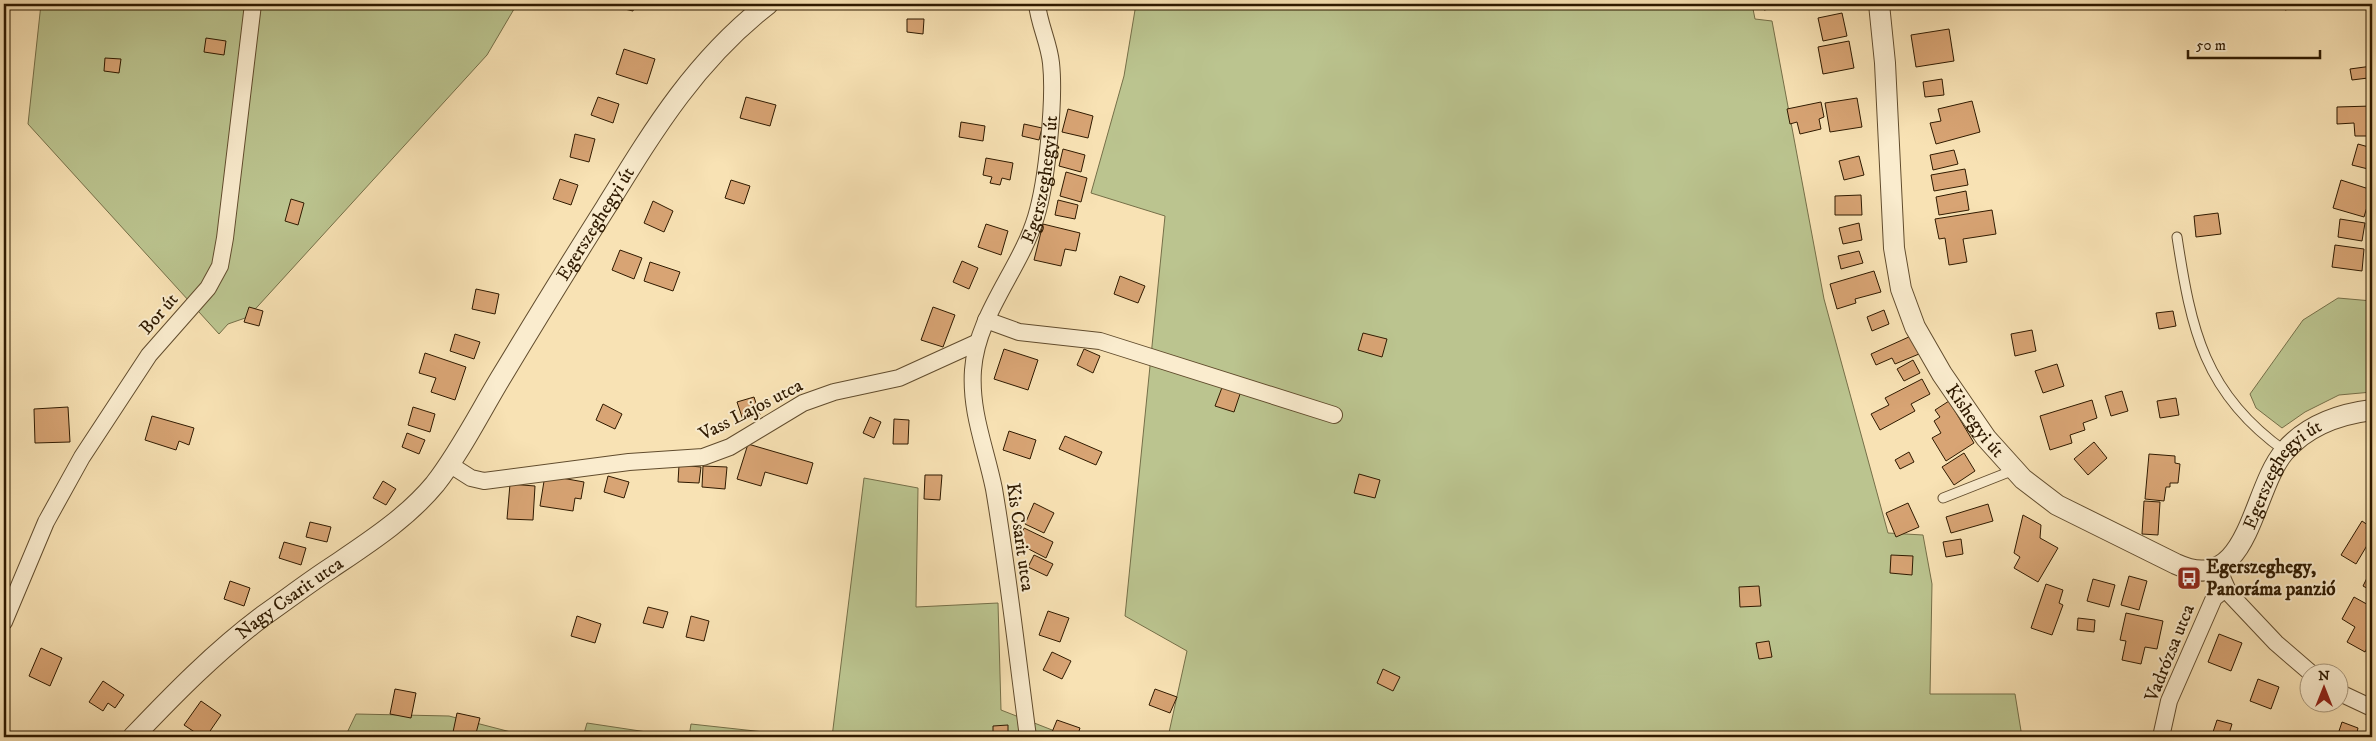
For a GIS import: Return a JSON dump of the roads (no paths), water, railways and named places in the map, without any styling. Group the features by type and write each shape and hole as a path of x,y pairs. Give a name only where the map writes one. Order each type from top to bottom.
{"street":[{"name":"Bor út","path":"4,622 46,522 82,457 150,355 208,288 220,266 253,4"},
{"name":"Egerszeghegyi út","path":"449,464 561,278 668,107 699,68 727,39 768,4"},
{"name":"Egerszeghegyi út","path":"976,343 1022,251 1036,217 1041,191 1052,82 1051,61 1037,4"},
{"name":"Kishegyi út","path":"1879,4 1885,63 1892,225 1900,289 1916,327 1942,374 1986,438 2014,470 2046,498 2084,519 2190,570 2208,572 2216,569"},
{"path":"986,320 1019,332 1100,341 1334,415"},
{"name":"Vass Lajos utca","path":"449,464 471,478 484,481 629,462 703,457 730,447 803,403 834,392 899,378 976,343"},
{"name":"Kis Csarit utca","path":"976,343 973,371 974,408 994,488 1028,737"},
{"name":"Egerszeghegyi út","path":"2216,569 2224,565 2235,554 2266,485 2285,451 2300,436 2322,423 2352,413 2372,410"},
{"name":"Nagy Csarit utca","path":"133,737 176,691 220,650 401,517 425,494 449,464"},
{"path":"2216,569 2225,589 2263,630 2301,664"},
{"name":"Vadrózsa utca","path":"2161,737 2169,701 2214,598 2225,589"},
{"path":"2348,698 2372,708"}],"lane":[{"path":"2177,237 2187,300 2208,365 2226,395 2241,413 2265,437 2285,451"},
{"path":"1943,498 2014,470"}],"place":[{"name":"Egerszeghegy, Panoráma panzió","path":"2189,578"}]}
